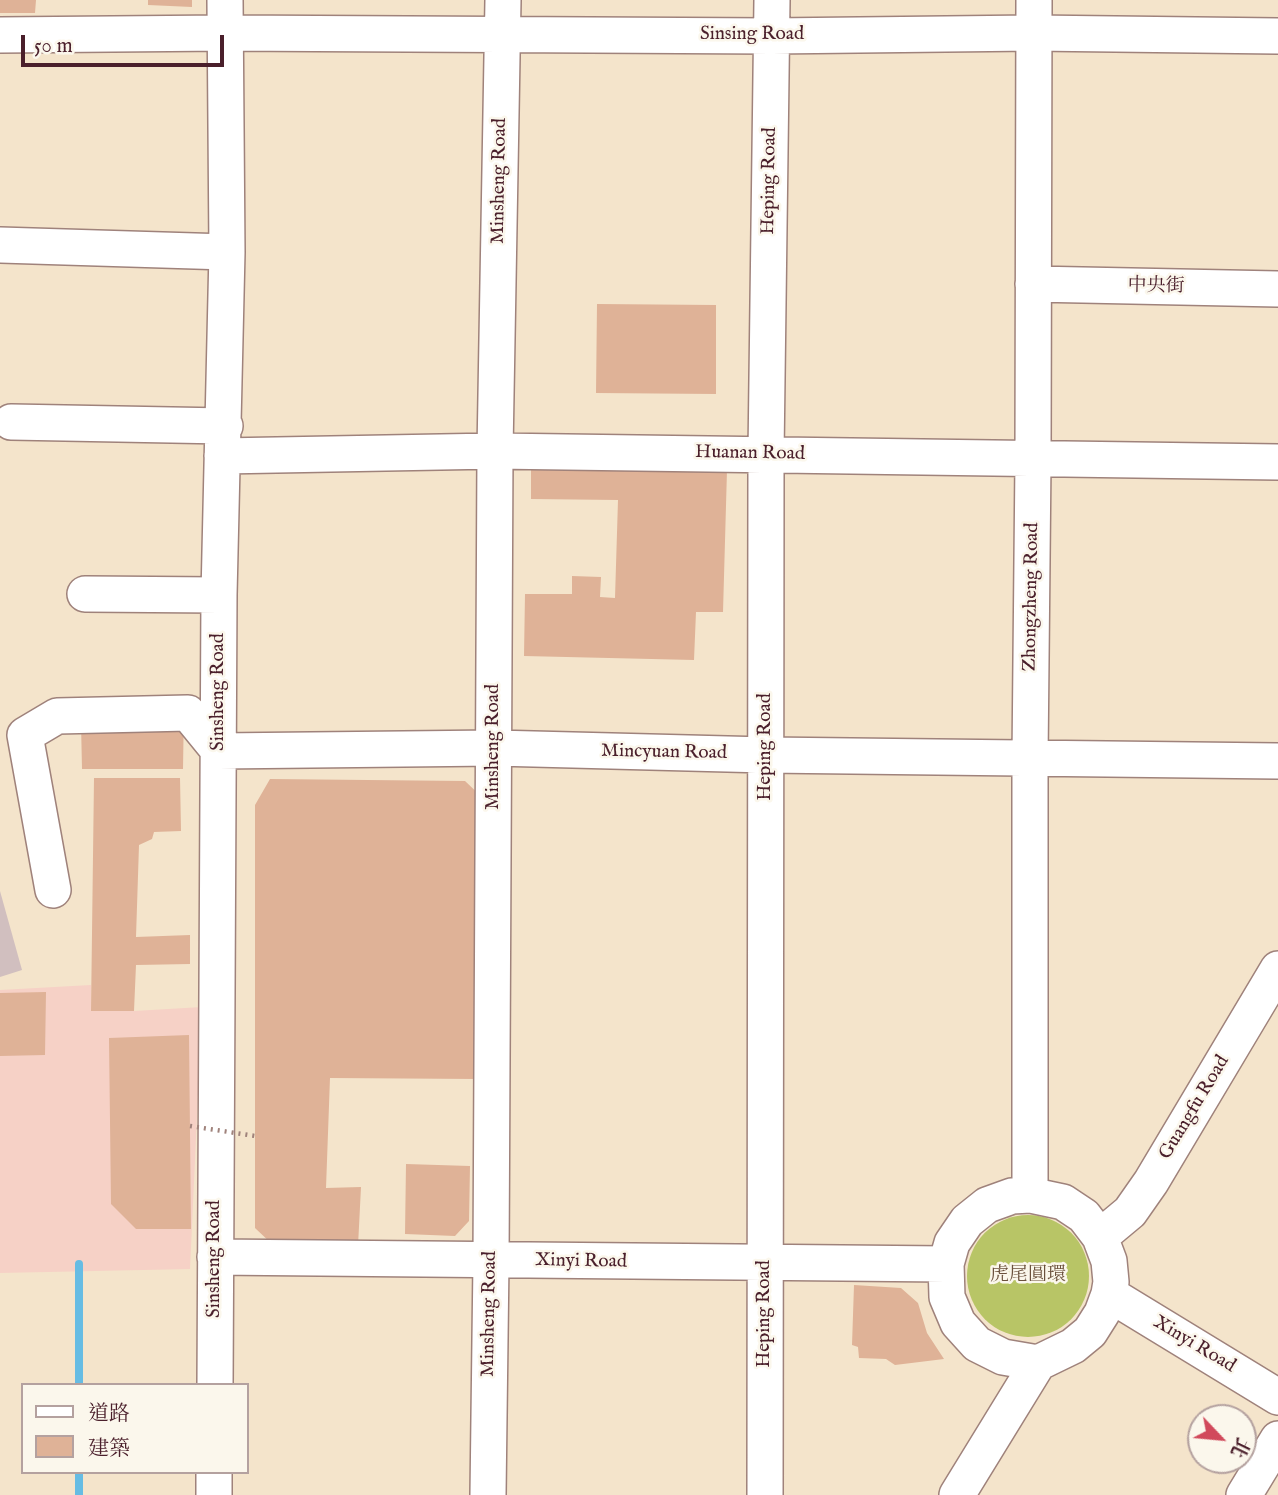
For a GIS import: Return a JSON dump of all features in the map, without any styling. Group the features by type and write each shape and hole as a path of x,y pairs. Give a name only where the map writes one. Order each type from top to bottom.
{"street":[{"name":"Heping Road","path":"765,1495 766,454 772,0"},
{"name":"Sinsing Road","path":"0,36 225,16 503,17 772,36 1034,16 1278,36"},
{"name":"Sinsheng Road","path":"215,1383 219,595 227,252 225,16"},
{"name":"Zhongzheng Road","path":"1030,1195 1034,16"},
{"name":"Minsheng Road","path":"488,1495 495,451 503,17"},
{"path":"0,246 227,252"},
{"name":"中央街","path":"1033,284 1278,289"},
{"name":"Huanan Road","path":"11,422 223,441 495,451 1278,462"},
{"path":"85,594 219,595"},
{"path":"53,890 25,735 57,716 188,713 219,751"},
{"name":"Mincyuan Road","path":"219,751 495,748 766,755 1278,761"},
{"name":"Guangfu Road","path":"1100,1237 1130,1212 1151,1182 1278,969"},
{"path":"957,1495 1038,1363 1073,1346 1090,1332 1102,1313 1109,1294 1109,1261 1100,1237 1084,1216 1063,1202 1030,1195 1012,1196 987,1205 967,1221 952,1243 946,1264 947,1297 958,1323 977,1344 1003,1357 1038,1363"},
{"name":"Xinyi Road","path":"215,1257 946,1264"},
{"name":"Xinyi Road","path":"1109,1294 1278,1396"},
{"path":"1244,1495 1278,1439"},
{"path":"214,1474 214,1495"}],"path":[{"path":"190,1126 255,1136"}],"shaded area":[{"path":"0,891 22,970 0,977"},
{"path":"91,985 91,1011 202,1007 190,1269 0,1273 0,990"}],"green space":[{"name":"虎尾圓環","path":"1028,1215 1052,1219 1071,1233 1085,1252 1089,1276 1085,1300 1071,1319 1052,1333 1028,1337 1004,1333 985,1319 971,1300 967,1276 971,1252 985,1233 1004,1219"}],"building":[{"path":"0,0 36,0 35,13 0,13"},
{"path":"148,0 192,0 192,7 148,5"},
{"path":"597,304 716,305 716,394 596,393"},
{"path":"531,467 727,470 723,612 696,612 694,660 524,656 525,594 572,594 572,576 601,577 600,597 615,598 618,500 531,499"},
{"path":"184,705 183,769 82,769 81,723"},
{"path":"94,778 180,778 181,831 154,832 152,839 139,845 136,937 190,935 190,964 136,965 134,1011 91,1011"},
{"path":"270,779 465,781 484,799 477,1079 330,1078 326,1188 361,1187 358,1246 273,1245 255,1228 255,805"},
{"path":"46,992 45,1055 0,1056 0,993"},
{"path":"189,1035 191,1229 136,1229 111,1204 109,1038"},
{"path":"406,1164 470,1166 469,1221 455,1236 405,1234"},
{"path":"854,1285 901,1288 918,1303 927,1333 944,1359 895,1365 886,1359 859,1358 858,1347 852,1345"}],"waterway":[{"path":"79,1264 79,1383"},
{"path":"79,1474 79,1495"}]}
